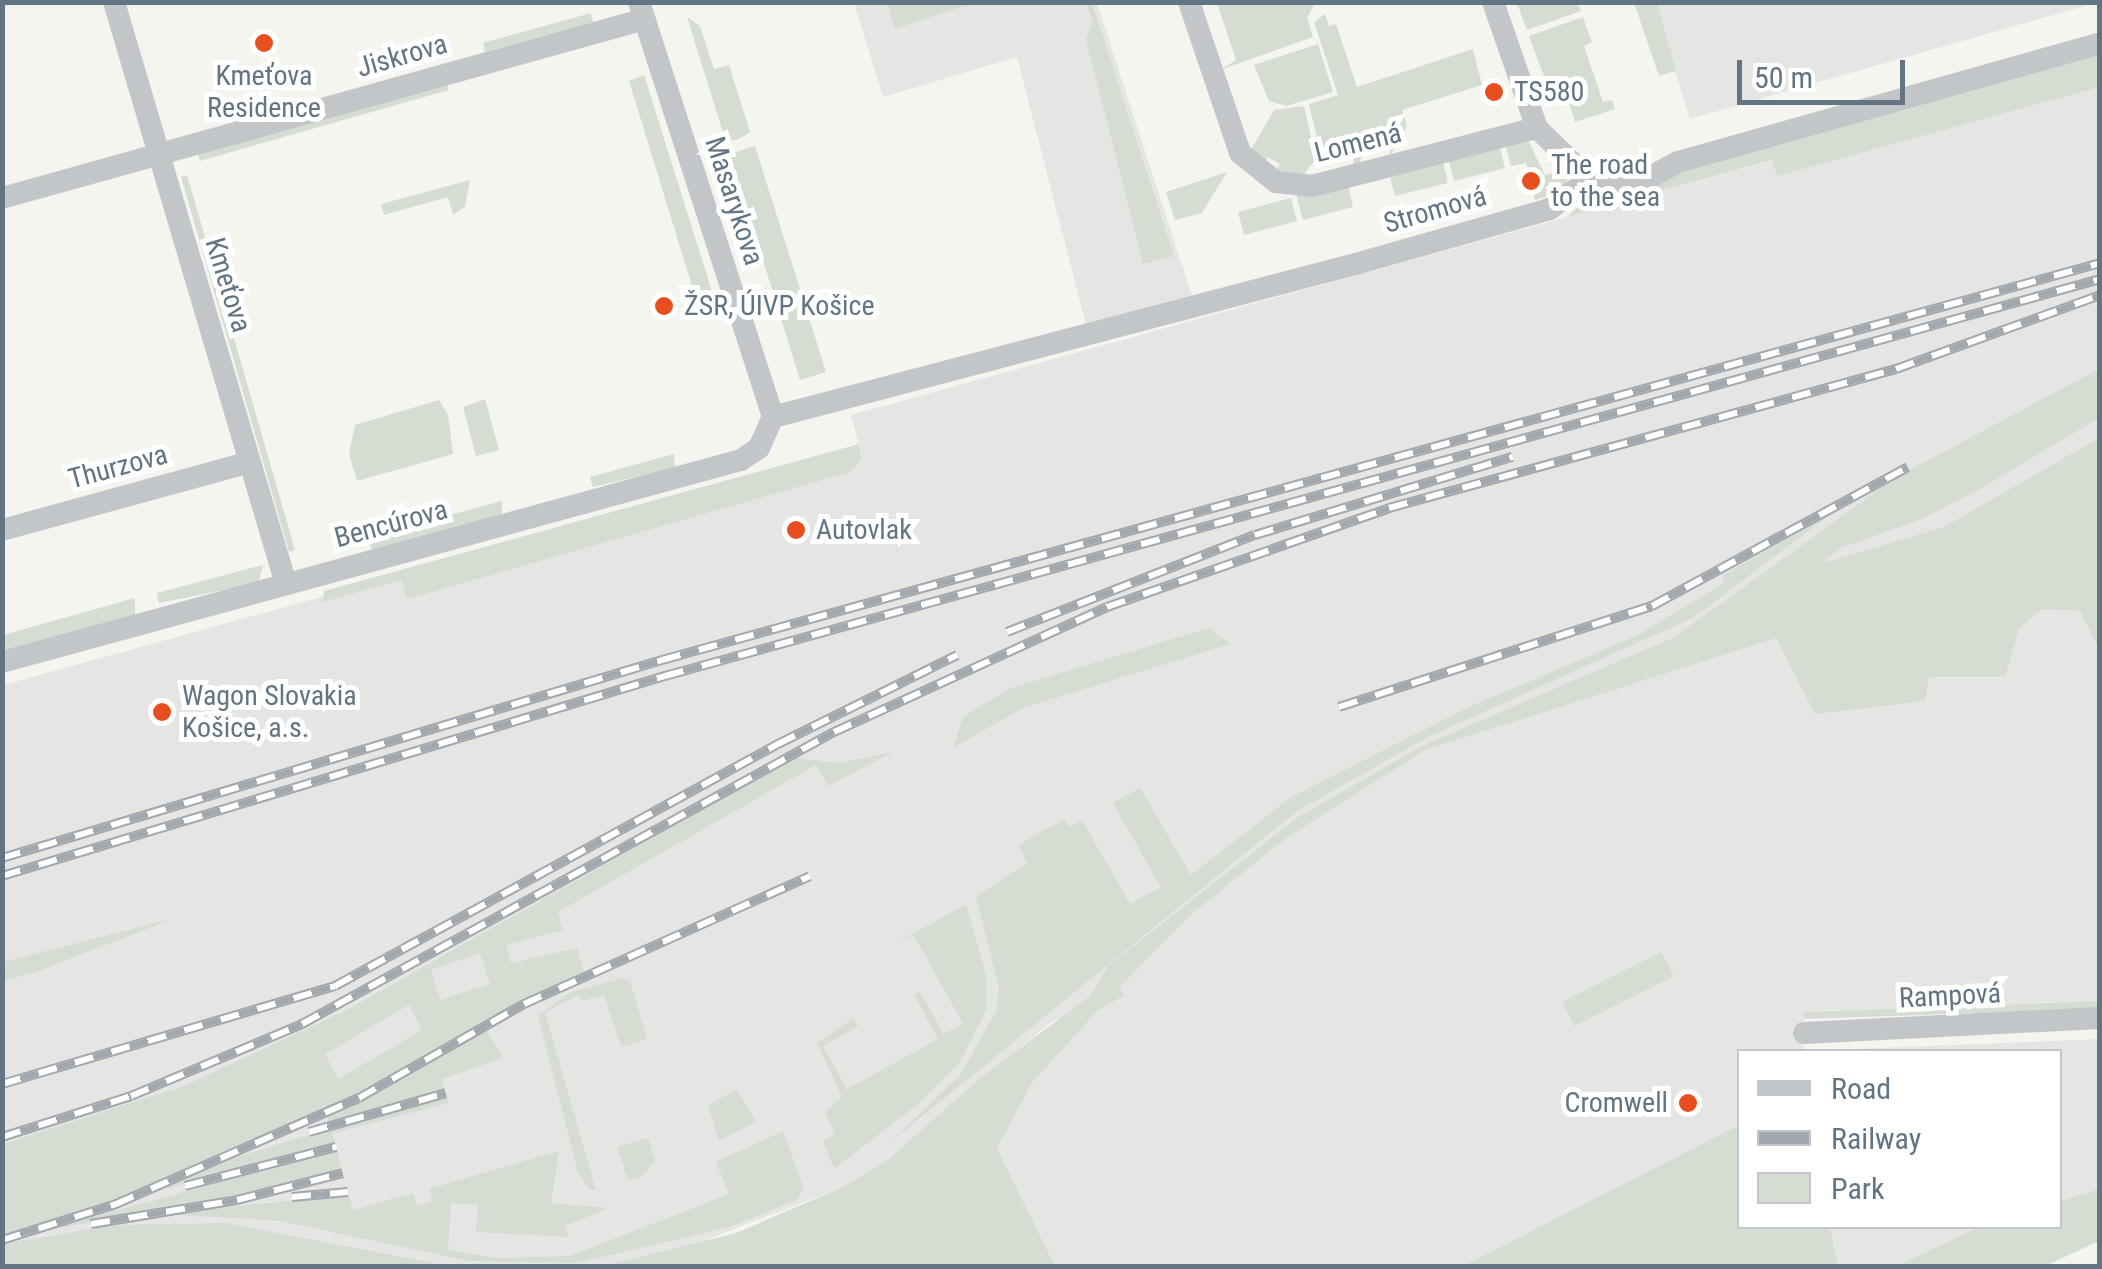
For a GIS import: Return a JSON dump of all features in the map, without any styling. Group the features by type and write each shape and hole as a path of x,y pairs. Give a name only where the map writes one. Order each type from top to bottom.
{"street":[{"name":"Kmeťova","path":"114,2 286,584"},
{"name":"Lomená","path":"1188,2 1238,148 1276,182 1312,186 1537,128"},
{"path":"1493,2 1537,128 1589,180 1605,186 1640,182 1678,162 2100,43"},
{"name":"Jiskrova","path":"2,198 642,11"},
{"name":"Masarykova","path":"642,11 772,417"},
{"name":"Stromová","path":"772,417 1498,224 1556,206 1589,180"},
{"name":"Bencúrova","path":"2,662 741,460 759,448 772,417"},
{"name":"Thurzova","path":"2,530 250,462"},
{"name":"Rampová","path":"1804,1032 2100,1018"}],"shaded area":[{"path":"2099,2 1690,119 1654,3"},
{"path":"854,3 1097,3 1195,305 1088,333 1017,57 883,97"},
{"path":"2099,70 2099,1001 1804,1012 1803,1049 1737,1049 1737,1126 1463,1266 1055,1266 997,1148 1032,1083 1097,1010 1124,997 1051,1022 888,1160 843,1187 667,1255 602,1266 3,1266 3,685 860,448 851,415"},
{"path":"2099,1039 2099,1189 2062,1200 2062,1049 1852,1049"},
{"path":"1830,1229 1975,1229 1896,1266 1838,1266"}],"green space":[{"path":"888,2 973,3 895,29"},
{"path":"1086,3 1092,3 1174,256 1143,264 1086,39 1093,21"},
{"path":"1217,3 1315,3 1307,18 1313,37 1220,70 1236,60"},
{"path":"1517,3 1578,3 1581,11 1527,30"},
{"path":"1634,3 1657,3 1676,71 1659,76"},
{"path":"591,13 593,22 485,52 483,43"},
{"path":"1325,14 1329,26 1336,24 1357,87 1473,49 1482,85 1402,110 1407,126 1389,158 1392,141 1364,148 1359,166 1352,168 1356,150 1322,158 1309,104 1338,95 1314,22"},
{"path":"687,17 700,26 714,69 729,65 750,132 739,139 726,142"},
{"path":"1583,17 1592,42 1584,46 1603,102 1612,100 1615,109 1575,122 1565,91 1551,96 1529,36"},
{"path":"1318,44 1333,92 1286,106 1269,101 1254,65"},
{"path":"2099,54 2099,87 1777,176 1772,160 1567,217 1577,208 1714,162"},
{"path":"644,75 717,307 700,312 629,81"},
{"path":"447,83 449,90 200,161 198,154"},
{"path":"1304,106 1316,159 1304,174 1275,174 1280,164 1268,157 1262,166 1249,153 1274,110"},
{"path":"1529,142 1545,175 1565,169 1568,183 1557,194 1535,200 1526,163 1511,166 1505,143"},
{"path":"1499,144 1505,168 1454,181 1448,158"},
{"path":"755,146 826,372 800,380 730,154"},
{"path":"1442,159 1448,183 1395,196 1389,173"},
{"path":"1227,172 1202,213 1175,220 1166,192"},
{"path":"187,175 295,550 289,552 181,177"},
{"path":"470,180 465,207 453,215 448,197 384,215 381,204"},
{"path":"1348,184 1353,207 1303,220 1296,194"},
{"path":"1291,198 1297,221 1244,235 1238,212"},
{"path":"2099,369 2099,418 1982,488 1919,520 1838,549 1823,563 1944,527 2099,438 2099,649 2080,611 2043,609 2019,628 2005,677 1929,677 1925,701 1815,714 1776,638 1425,750 1286,838 1188,917 1120,987 1124,996 1097,1011 1032,1083 997,1148 1055,1266 603,1266 736,1233 843,1187 888,1160 979,1079 1090,996 1108,966 1298,817 1422,746 1675,637 1895,478"},
{"path":"485,399 499,450 476,456 463,407"},
{"path":"439,400 448,415 453,454 357,481 349,454 355,425"},
{"path":"859,444 861,458 850,472 407,599 401,580 323,602 324,591"},
{"path":"674,454 675,468 593,487 590,477"},
{"path":"502,501 502,515 373,551 367,537"},
{"path":"1835,511 1693,618 1430,736 1297,811 888,1144 960,1075 996,1012 999,988 976,897 1027,863 1018,845 1064,819 1069,827 1082,820 1130,904 1161,887 1113,803 1140,788 1191,875 1291,797 1467,708 1638,635 1724,583 1722,576"},
{"path":"263,565 258,583 159,603 157,593"},
{"path":"135,598 135,619 3,656 3,635"},
{"path":"1209,628 1230,644 1023,708 953,748 963,717 1011,688"},
{"path":"893,752 828,786 816,765 558,912 563,930 506,945 511,963 577,948 584,971 481,1022 503,1058 442,1079 449,1103 333,1133 335,1144 150,1193 212,1165 331,1128 325,1110 115,1202 3,1237 3,1144 184,1086 345,1011 794,758 839,763","holes":["480,953 490,984 440,1000 431,970","409,1005 422,1030 338,1079 325,1054"]},
{"path":"966,904 986,975 986,1011 959,1064 918,1104 834,1169 823,1141 835,1134 825,1112 842,1097 817,1043 854,1018 858,1026 823,1046 847,1089 938,1039 914,995 920,992 944,1034 963,1024 914,935 891,946"},
{"path":"175,918 36,972 3,981 3,962"},
{"path":"1661,952 1674,976 1574,1026 1562,1002"},
{"path":"623,978 630,981 647,1039 621,1047 604,995 582,1001 579,995 545,1012 596,1190 590,1190 578,1173 538,1015 571,992"},
{"path":"2100,1001 2099,1009 1804,1019 1804,1012"},
{"path":"737,1089 756,1122 719,1141 708,1105"},
{"path":"1737,1126 1737,1229 1830,1229 1838,1266 1463,1266"},
{"path":"783,1131 804,1189 796,1200 733,1226 577,1263 469,1261 280,1221 167,1214 349,1194 353,1210 413,1193 417,1206 432,1201 429,1189 559,1151 551,1203 608,1208 565,1226 569,1237 476,1232 478,1205 451,1203 448,1250 496,1258 570,1256 729,1194 716,1162"},
{"path":"648,1138 655,1160 642,1176 628,1180 617,1147"},
{"path":"337,1150 342,1170 257,1192 38,1232"},
{"path":"2099,1189 2099,1241 2045,1266 1896,1266 1975,1229 2062,1229 2062,1200"},
{"path":"226,1223 449,1266 3,1266 3,1245 21,1241 113,1225"}],"railway":[{"path":"2,858 662,660 2100,263"},
{"path":"2,876 665,676 2100,279"},
{"path":"2,1137 131,1096 302,1024 834,732 1107,607 1389,508 1896,369 2100,295"},
{"path":"1007,632 1255,535 1512,457"},
{"path":"1339,707 1652,606 1908,467"},
{"path":"2,1084 335,986 778,744 957,655"},
{"path":"2,1240 116,1204 359,1098 524,1004 810,876"},
{"path":"309,1132 446,1093"},
{"path":"185,1186 336,1147"},
{"path":"91,1224 237,1200 343,1173"},
{"path":"292,1197 348,1192"}],"place":[{"name":"Kmeťova Residence","path":"264,43"},
{"name":"TS580","path":"1494,92"},
{"name":"The road to the sea","path":"1531,181"},
{"name":"ŽSR, ÚIVP Košice","path":"664,306"},
{"name":"Autovlak","path":"796,530"},
{"name":"Wagon Slovakia Košice, a.s.","path":"162,712"},
{"name":"Cromwell","path":"1688,1103"}]}
